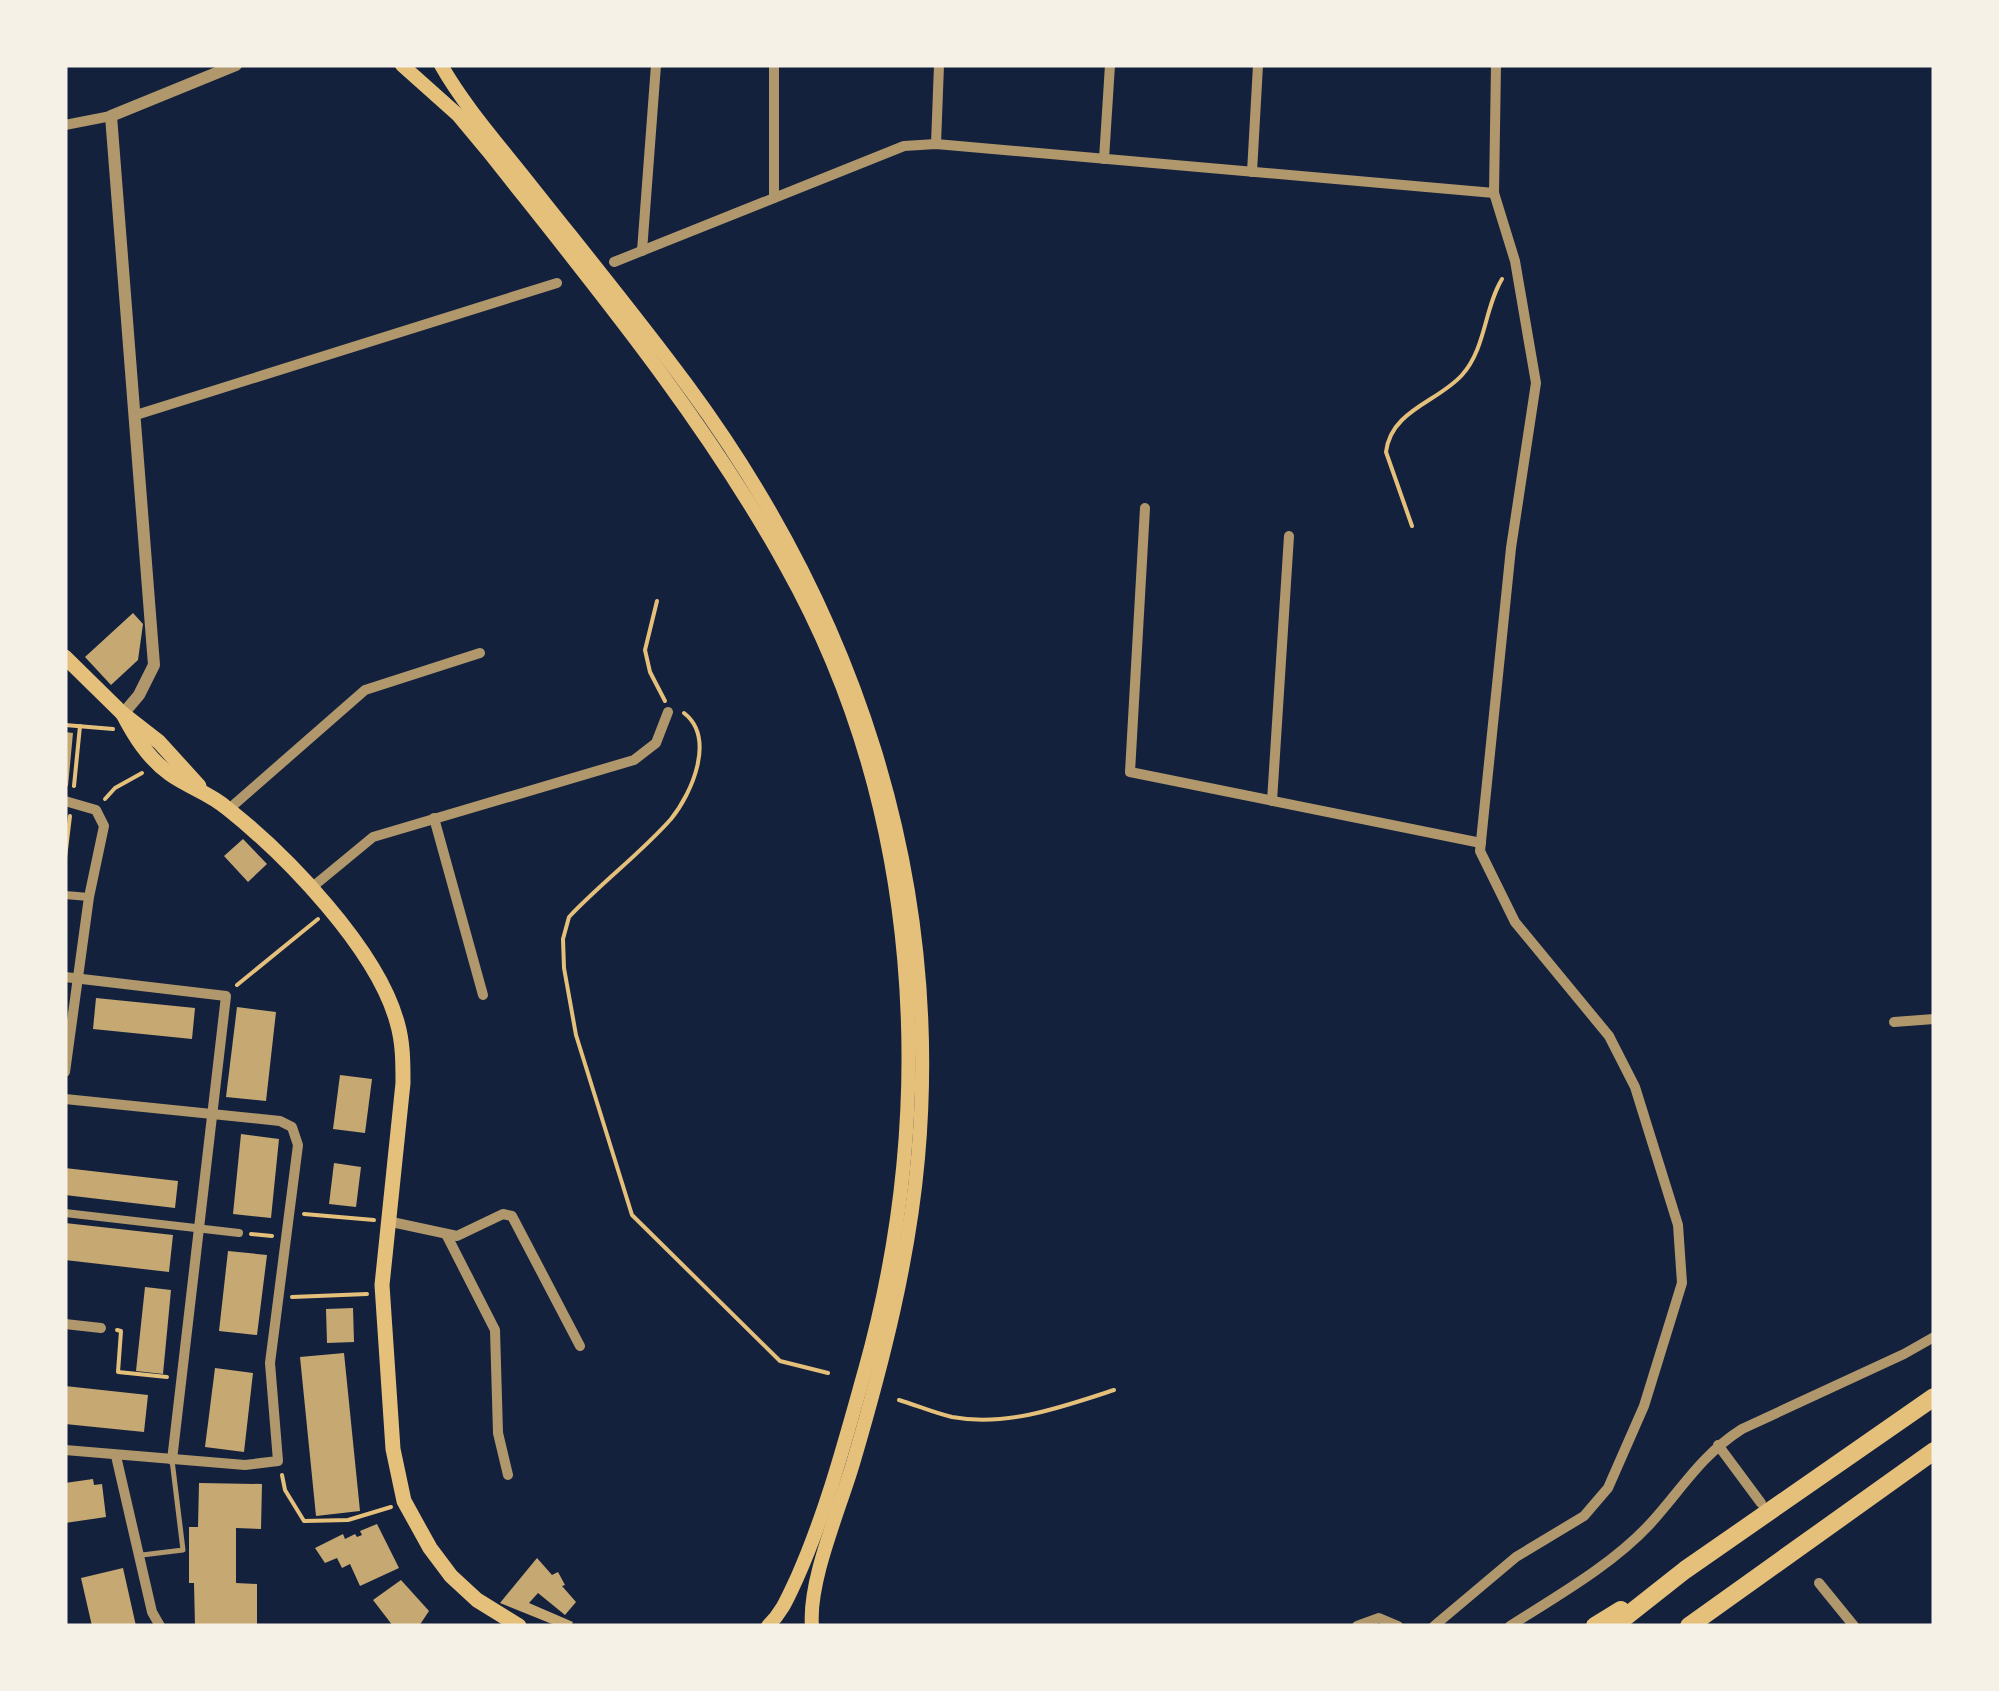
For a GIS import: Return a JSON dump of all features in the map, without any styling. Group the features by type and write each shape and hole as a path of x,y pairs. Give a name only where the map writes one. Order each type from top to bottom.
{"highway":[{"path":"1614,1626 1686,1570 1934,1397"},
{"path":"1689,1626 1934,1452"},
{"path":"1596,1626 1686,1570"}],"main road":[{"path":"402,65 458,115 488,151 668,382 746,497 821,635 848,703 887,844 902,928 909,1062 906,1140 895,1238 876,1328 824,1512 785,1607 768,1626"},
{"path":"440,65 688,386 735,454 790,545 827,620 860,698 887,784 907,878 919,966 922,1057 918,1156 900,1279 818,1583 812,1626"},
{"path":"65,657 310,888 366,957 384,990 397,1020 403,1052 382,1293 392,1449 413,1521 451,1576 477,1600 519,1626"}],"street":[{"path":"642,251 656,65"},
{"path":"774,65 774,198"},
{"path":"936,144 939,65"},
{"path":"1104,159 1110,65"},
{"path":"1252,172 1258,65"},
{"path":"1434,1626 1516,1557 1584,1516 1608,1488 1644,1406 1682,1283 1678,1224 1635,1087 1608,1036 1515,922 1480,850 1511,548 1536,383 1516,266 1494,193 1496,65"},
{"path":"65,125 111,116 234,66"},
{"path":"111,116 154,665 139,696 123,714"},
{"path":"614,262 904,146 936,144 1494,193"},
{"path":"136,415 557,283"},
{"path":"1145,508 1130,772 1481,843"},
{"path":"1272,800 1289,536"},
{"path":"229,809 365,690 480,653"},
{"path":"310,888 372,837 634,760 656,744 668,712"},
{"path":"65,801 96,810 104,826 89,898 65,1072"},
{"path":"434,818 483,995"},
{"path":"65,895 89,898"},
{"path":"65,977 226,996 172,1460"},
{"path":"1894,1022 1934,1019"},
{"path":"65,1098 280,1121 292,1127 298,1145 270,1363 278,1461 245,1465 65,1450"},
{"path":"65,1212 239,1233"},
{"path":"387,1221 460,1235 503,1214 512,1216 580,1346"},
{"path":"446,1234 495,1330 498,1434 508,1475"},
{"path":"65,1324 101,1328"},
{"path":"1510,1626 1624,1548 1650,1524 1695,1467 1718,1445 1742,1429 1934,1337"},
{"path":"1718,1445 1761,1503"},
{"path":"116,1456 152,1612 160,1626"},
{"path":"1818,1583 1854,1626"},
{"path":"1357,1626 1380,1618 1398,1626"}],"lane":[{"path":"139,1556 184,1550 172,1460"}],"path":[{"path":"1412,526 1386,452 1388,439 1396,424 1462,375 1481,341 1489,304 1501,281 1516,266"},
{"path":"657,601 646,650 650,672 668,712 677,710 688,715 694,724 700,741 697,767 687,795 670,819 569,917 562,939 576,1035 632,1216 780,1360 828,1372"},
{"path":"65,725 114,729 123,739"},
{"path":"96,810 115,788 151,768"},
{"path":"226,996 329,910"},
{"path":"289,1212 387,1221"},
{"path":"239,1233 286,1238"},
{"path":"279,1297 382,1293"},
{"path":"101,1328 122,1331 118,1372 182,1378"},
{"path":"899,1400 952,1417 998,1420 1054,1410 1114,1390"},
{"path":"278,1461 286,1490 304,1521 348,1520 404,1500"}],"building":[{"path":"133,613 143,624 138,660 111,685 85,657"},
{"path":"65,732 73,733 68,786 65,786"},
{"path":"243,839 267,864 248,882 224,856"},
{"path":"96,998 195,1008 192,1039 93,1029"},
{"path":"237,1007 276,1012 266,1101 226,1097"},
{"path":"340,1075 372,1079 365,1133 333,1129"},
{"path":"241,1134 279,1139 271,1218 233,1214"},
{"path":"334,1163 361,1167 356,1207 329,1204"},
{"path":"65,1168 178,1181 175,1208 65,1195"},
{"path":"65,1223 173,1235 169,1272 65,1260"},
{"path":"228,1251 267,1255 257,1335 219,1331"},
{"path":"145,1287 171,1290 163,1374 136,1371"},
{"path":"353,1308 354,1342 327,1343 326,1309"},
{"path":"344,1353 360,1511 316,1516 300,1357"},
{"path":"215,1368 253,1373 244,1452 205,1447"},
{"path":"65,1386 148,1395 144,1432 65,1424"},
{"path":"93,1479 94,1485 102,1484 106,1517 65,1523 65,1483"},
{"path":"199,1483 262,1484 261,1529 236,1528 236,1583 257,1584 257,1626 195,1626 194,1583 189,1583 189,1527 198,1527"},
{"path":"377,1524 399,1568 360,1586 350,1564 342,1568 337,1558 325,1563 315,1548 343,1534 345,1539 355,1534 357,1537 362,1535 360,1531"},
{"path":"537,1558 552,1575 558,1572 565,1585 562,1586 576,1602 565,1615 538,1593 529,1603 573,1622 571,1626 557,1626 500,1603"},
{"path":"123,1568 136,1626 92,1626 81,1578"},
{"path":"401,1580 429,1611 419,1626 393,1626 373,1600"}]}
